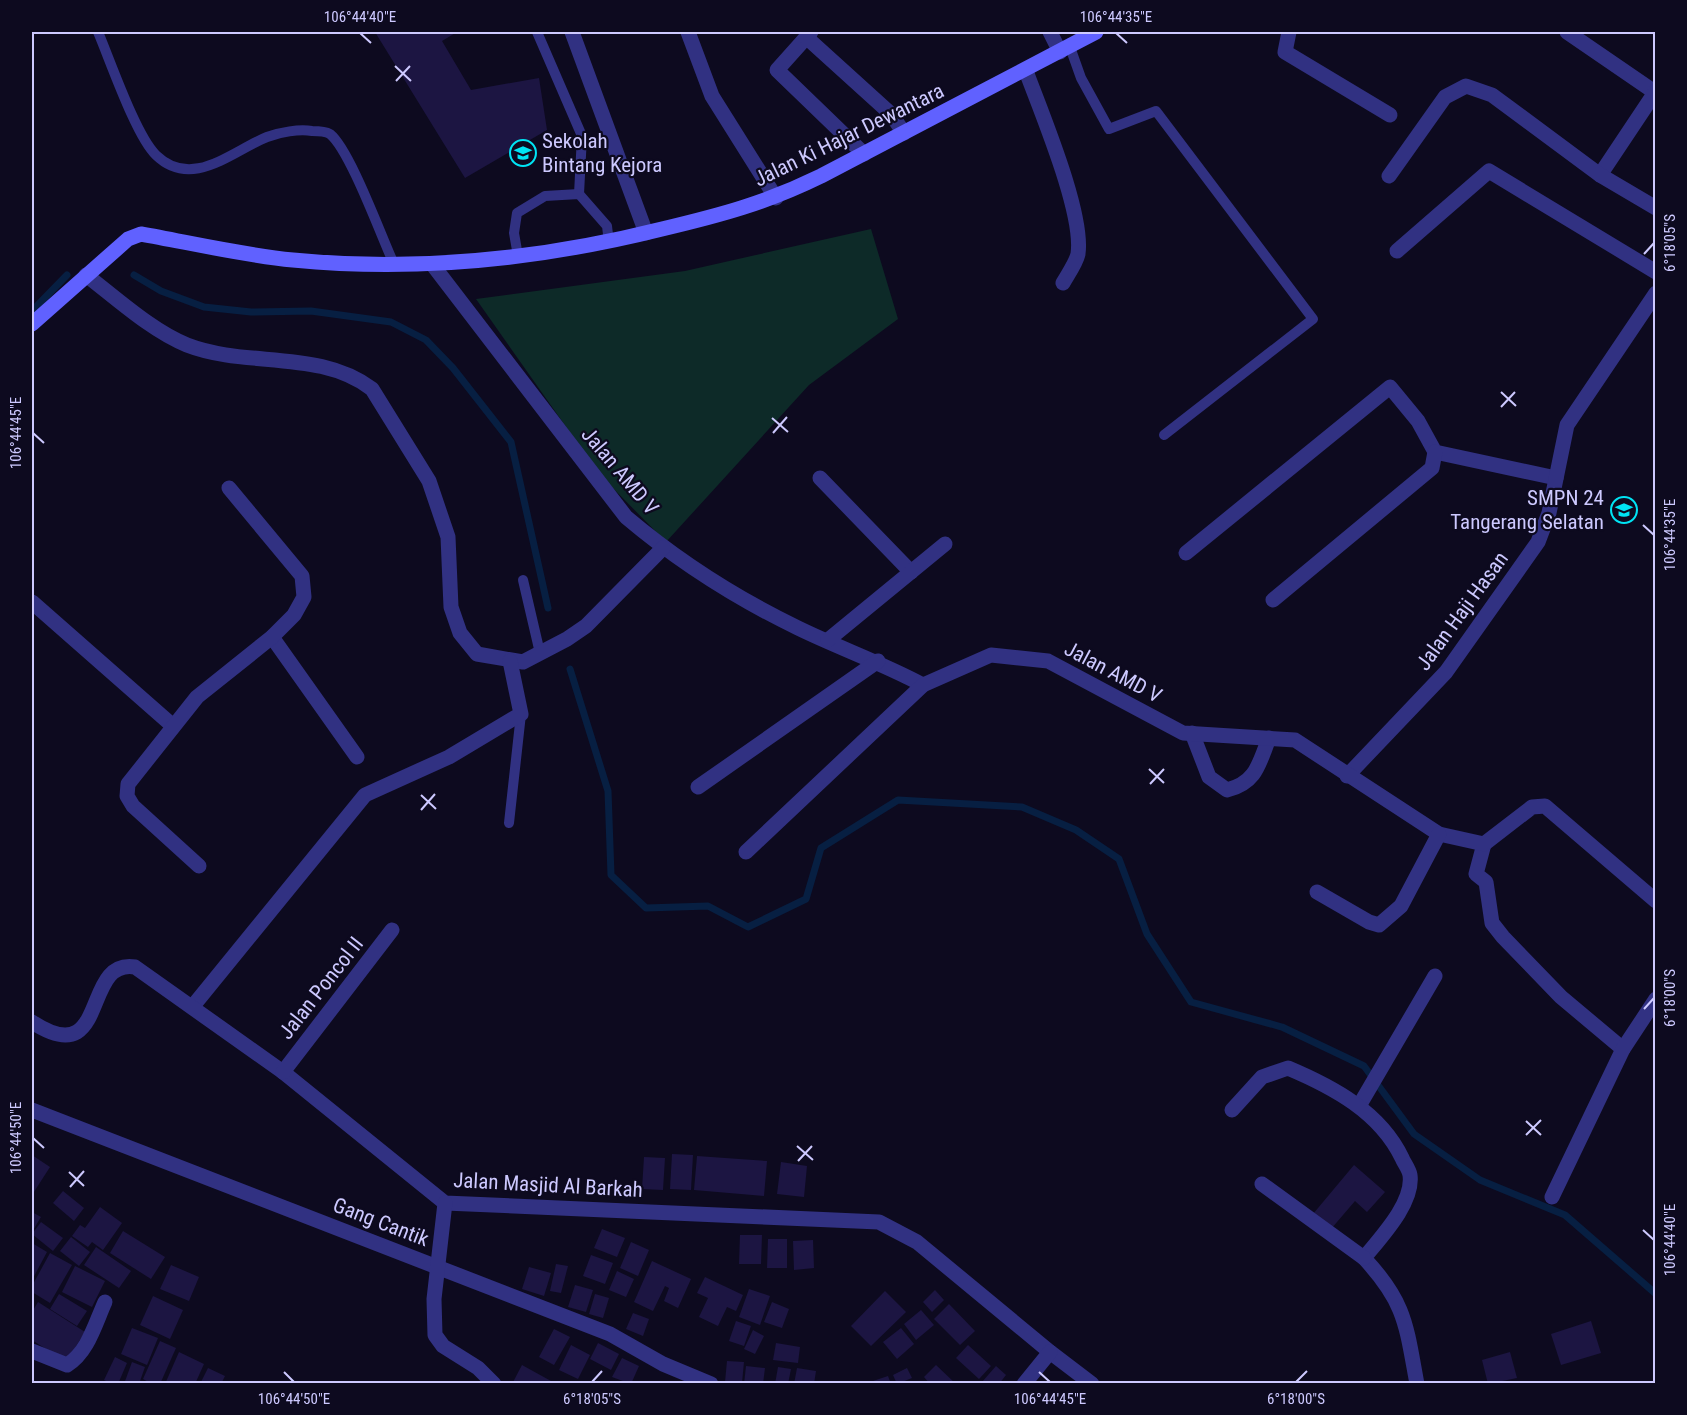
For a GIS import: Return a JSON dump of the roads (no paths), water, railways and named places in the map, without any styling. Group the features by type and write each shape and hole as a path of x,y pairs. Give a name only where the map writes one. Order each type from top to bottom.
{"main road":[{"name":"Jalan Ki Hajar Dewantara","path":"32,324 128,239 141,234 292,260 432,264 518,256 609,243 726,214 776,198 1096,32"}],"street":[{"path":"572,32 646,233"},
{"path":"688,32 712,96 776,198"},
{"path":"1050,32 1065,49"},
{"path":"1289,32 1285,52 1390,115"},
{"path":"1567,32 1655,92 1600,175"},
{"path":"864,154 777,70 808,34 891,114 904,133"},
{"path":"1026,70 1052,140 1078,229 1078,256 1063,283"},
{"path":"1389,176 1445,97 1466,86 1492,95 1600,175 1656,208"},
{"path":"1398,251 1489,171 1656,272"},
{"name":"Jalan AMD V","path":"432,264 626,517 663,548 711,580 799,628 878,661 923,685 992,655 1048,661 1183,733 1295,740 1439,834 1484,844"},
{"path":"89,272 136,314 187,345 229,355 331,368 360,380 372,389 429,481 448,537 451,607 460,633 477,654 523,662 540,653 586,626 663,548"},
{"name":"Jalan Haji Hasan","path":"1347,776 1446,672 1538,542 1549,513 1567,425 1656,292"},
{"path":"1186,553 1390,387 1418,421 1435,452 1432,468 1273,600"},
{"path":"1435,452 1556,478"},
{"path":"820,478 911,572"},
{"path":"199,866 133,806 126,791 131,778 197,697 273,637 300,606 304,597 304,581 264,528 229,488"},
{"path":"828,640 945,544"},
{"path":"32,602 173,726"},
{"path":"273,637 357,757"},
{"path":"193,1006 365,795 449,758 521,714 510,661"},
{"path":"698,787 878,661"},
{"path":"746,852 923,685"},
{"path":"1192,733 1209,777 1227,790 1242,787 1256,771 1269,738"},
{"path":"1623,1048 1561,997 1503,938 1492,923 1486,882 1476,874 1484,844 1532,807 1545,806 1656,901"},
{"path":"1317,892 1378,925 1401,906 1439,834"},
{"name":"Jalan Poncol II","path":"283,1072 392,930"},
{"name":"Jalan Masjid Al Barkah","path":"32,1022 49,1033 67,1036 76,1033 89,1018 109,975 126,966 135,967 283,1072 445,1203 879,1222 917,1242 1050,1353 1092,1383"},
{"path":"1359,1106 1435,976"},
{"path":"1552,1197 1623,1048 1656,999"},
{"path":"1232,1110 1262,1077 1288,1068 1318,1081 1359,1106 1396,1146 1410,1175 1404,1204 1364,1258"},
{"name":"Gang Cantik","path":"32,1110 610,1334 663,1364 711,1383"},
{"path":"1262,1184 1364,1258 1397,1300 1406,1324 1417,1383"},
{"path":"445,1203 434,1299 435,1335 443,1346 478,1368 494,1383"},
{"path":"32,1351 67,1365 75,1360 83,1351 105,1302"},
{"path":"1024,1383 1050,1353"}],"lane":[{"path":"98,32 144,139 155,155 170,165 187,169 213,166 268,137 306,130 328,133 345,150 394,264"},
{"path":"537,32 582,136 579,194 607,225 609,243"},
{"path":"1065,49 1109,129 1156,111 1313,319 1164,435"},
{"path":"518,256 514,233 518,213 545,196 579,194"},
{"path":"523,580 540,653"},
{"path":"509,823 521,714"}],"waterway":[{"path":"32,311 67,275"},
{"path":"134,275 161,291 204,307 251,312 311,311 391,322 426,340 453,368 511,442 548,608"},
{"path":"570,669 608,791 611,875 646,908 708,906 748,927 806,899 821,848 898,800 1022,807 1076,830 1119,859 1147,934 1191,1002 1282,1027 1364,1066 1414,1134 1480,1180 1565,1215 1656,1294"}],"place":[{"name":"Sekolah Bintang Kejora","path":"523,153"},
{"name":"SMPN 24 Tangerang Selatan","path":"1624,510"}]}
